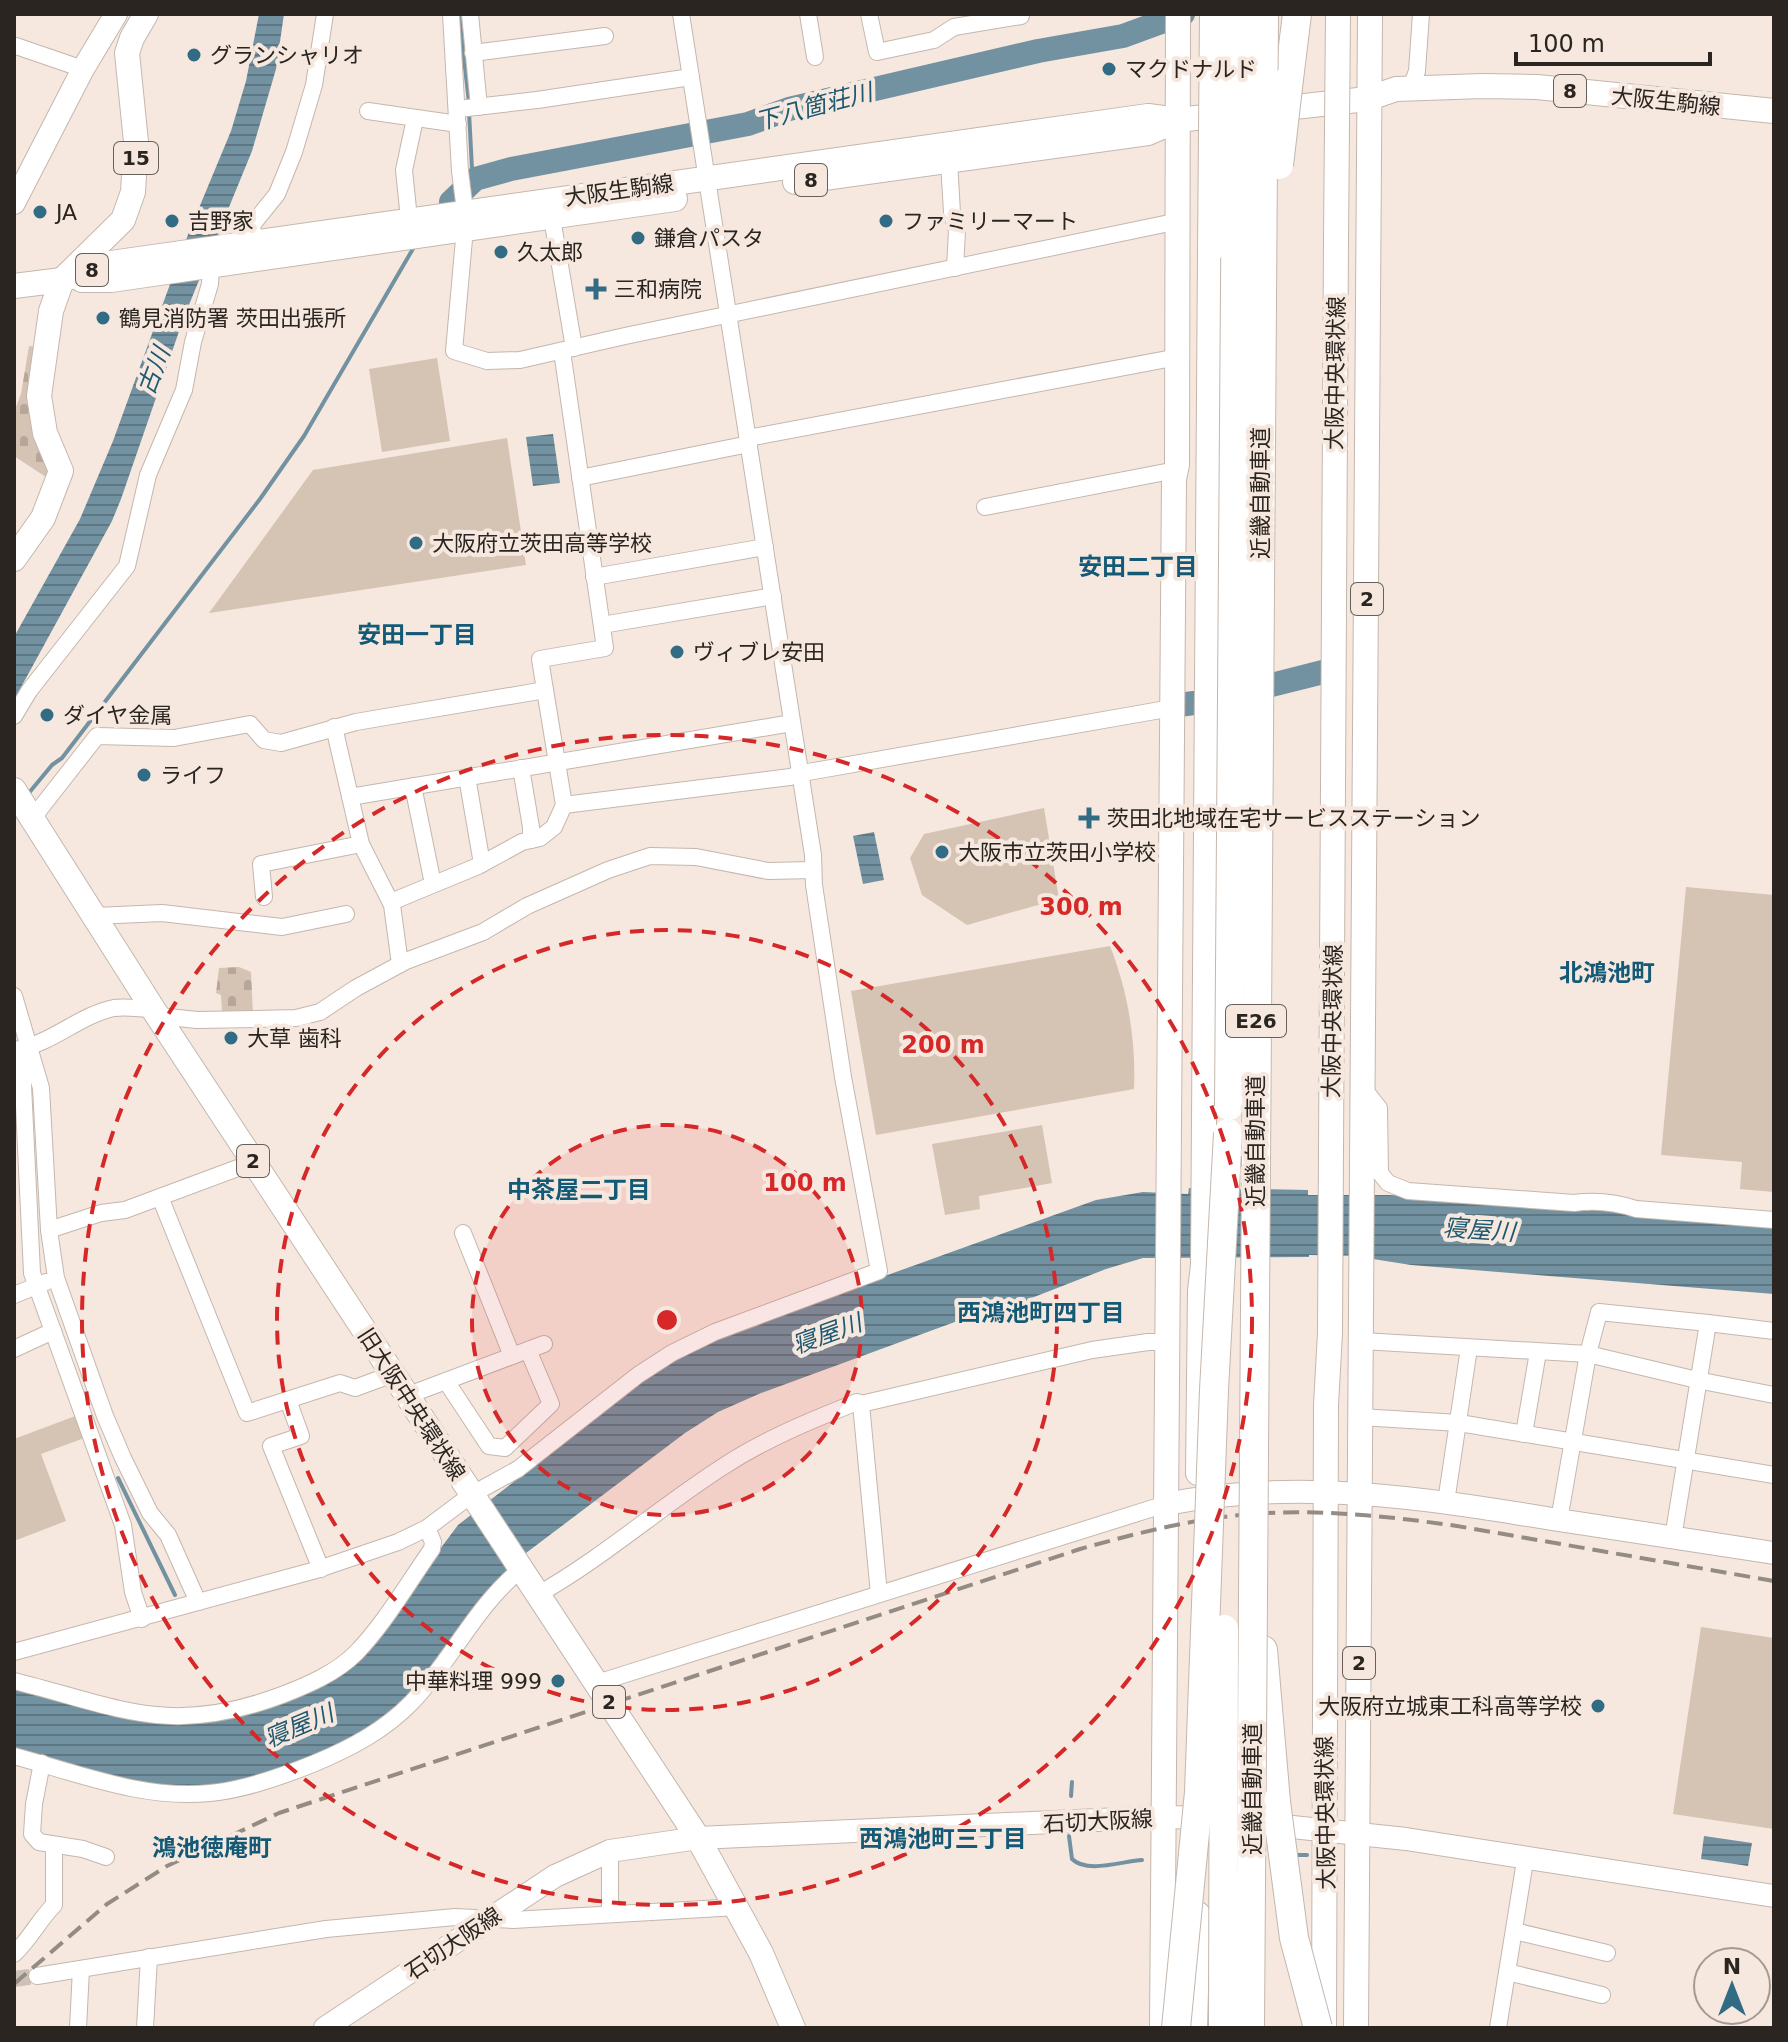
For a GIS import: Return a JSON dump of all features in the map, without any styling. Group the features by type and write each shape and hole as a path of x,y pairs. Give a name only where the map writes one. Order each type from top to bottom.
{"highway":[{"name":"近畿自動車道","path":"1223,2028 1237,14"},
{"name":"近畿自動車道","path":"1250,2028 1264,14"},
{"path":"1260,542 1268,464 1273,244 1279,159 1297,14"},
{"path":"1176,2028 1199,1792 1215,1358 1228,1133"},
{"path":"1254,1534 1288,1905 1301,1970 1321,2028"}],"main road":[{"path":"14,203 83,69 116,14"},
{"name":"15","path":"14,559 43,518 61,471 45,433 39,396 51,311 62,280 123,220 133,192 136,142 127,53 146,14"},
{"path":"1195,2028 1197,1498 1203,1265 1212,14"},
{"name":"大阪中央環状線","path":"1321,2028 1334,842 1335,663 1332,628 1338,14"},
{"name":"2","path":"1356,2028 1368,483 1367,99 1370,14"},
{"path":"1162,2028 1174,479 1178,357 1178,21"},
{"name":"大阪生駒線","path":"460,214 552,218 710,186 1148,116 1178,120 1367,99 1396,89 1537,87 1774,111"},
{"name":"大阪生駒線","path":"1367,99 1398,105 1481,101 1535,103 1774,128"},
{"name":"大阪生駒線","path":"14,286 62,280 111,263 167,263 411,225 460,214 949,161 1148,133 1178,120"},
{"name":"大阪生駒線","path":"215,256 254,242 411,225"},
{"path":"1170,1010 1195,910 1199,834 1206,786 1199,731 1196,646 1185,570 1182,478 1176,470"},
{"path":"1335,663 1368,483"},
{"name":"旧大阪中央環状線","path":"14,791 406,1396 698,1838 738,1907 793,2028"},
{"path":"1334,842 1352,963 1354,1078 1363,1114"},
{"path":"1166,1504 1197,1498 1360,1492 1446,1502 1774,1553"},
{"name":"石切大阪線","path":"325,2028 555,1876 610,1851 698,1838 1198,1817 1358,1833 1526,1855 1774,1896"}],"street":[{"path":"254,242 252,225 277,194 294,152 314,85 325,14"},
{"path":"451,14 467,111"},
{"path":"470,14 473,53 460,176 454,351 475,359 498,362 568,349 1179,221"},
{"path":"14,1652 142,1619 373,1552 427,1528 474,1500 638,1375 680,1349 715,1332 879,1271 843,1077 773,596 681,14"},
{"path":"808,14 815,57"},
{"path":"869,14 877,52 934,40 954,27 1021,16"},
{"path":"1411,88 1417,71 1421,14"},
{"path":"473,53 605,36"},
{"path":"15,45 83,69"},
{"path":"368,111 415,119 691,77"},
{"path":"411,225 404,170 415,119"},
{"path":"949,161 952,213 957,231 955,268"},
{"path":"391,902 482,864 522,842 540,838 554,827 564,805 540,659 605,648 580,478 552,218"},
{"path":"14,716 29,691 127,566 148,475 184,390 215,256"},
{"path":"580,478 749,441 1178,357"},
{"path":"985,507 1176,470"},
{"path":"594,577 765,547"},
{"path":"602,625 773,596"},
{"path":"32,818 97,736 174,738 250,724 264,740 276,743 334,727 545,690"},
{"path":"564,805 790,777 1172,708"},
{"path":"350,797 792,723"},
{"path":"334,727 361,844 391,902 400,964"},
{"path":"521,768 532,829 531,840"},
{"path":"467,777 482,864"},
{"path":"413,786 433,884"},
{"path":"264,897 261,864 361,844"},
{"path":"22,1049 92,1015 117,1008 197,1020 309,1015 331,1007 356,988 400,964 483,932 527,906 608,870 650,856 696,857 768,871 813,870"},
{"path":"95,916 162,913 282,927 346,914"},
{"path":"14,996 22,1049 43,1106 49,1230 56,1278 123,1458 150,1513 168,1535 198,1602"},
{"path":"30,1072 20,1158 22,1234 31,1270 124,1528 133,1592 142,1619"},
{"path":"1363,1088 1379,1108 1380,1173 1395,1187 1408,1191 1559,1202 1616,1202 1636,1209 1774,1220"},
{"path":"49,1230 101,1213 125,1210 254,1162"},
{"path":"160,1197 247,1413 340,1383 355,1388 393,1374"},
{"path":"463,1233 512,1356"},
{"path":"14,1295 56,1278"},
{"path":"1559,1520 1588,1354 1599,1312 1774,1331"},
{"path":"1673,1538 1708,1323"},
{"path":"14,1349 53,1331"},
{"path":"1362,1341 1588,1354 1774,1395"},
{"path":"537,1595 725,1465 778,1436 857,1402 861,1404 1092,1350 1167,1342"},
{"path":"406,1396 536,1347 551,1404 505,1448 489,1446 446,1381"},
{"path":"1446,1502 1469,1348"},
{"path":"1524,1434 1538,1352"},
{"path":"288,1400 301,1436 271,1446 321,1569"},
{"path":"861,1404 879,1594"},
{"path":"1360,1417 1459,1423 1774,1475"},
{"path":"103,1467 123,1458"},
{"path":"597,1683 1166,1504"},
{"path":"14,1681 123,1711 168,1717 216,1715 278,1697 323,1677 361,1647 432,1549 433,1542 427,1528"},
{"path":"14,1756 114,1784 198,1794 236,1788 313,1764 358,1743 403,1710 435,1675 498,1589 519,1568"},
{"path":"42,1763 32,1834 39,1842 83,1849 106,1857"},
{"path":"14,1954 33,1935 37,1922 54,1905 54,1845"},
{"path":"610,1851 610,1914"},
{"path":"1498,2028 1526,1855"},
{"path":"37,1976 326,1929 455,1917 513,1920 738,1907"},
{"path":"1514,1931 1607,1953"},
{"path":"145,2028 149,1957"},
{"path":"78,2028 81,1969"},
{"path":"1507,1972 1602,1995"}],"green space":[{"path":"29,346 38,347 52,481 14,456 14,412 21,394"},
{"path":"437,358 450,441 382,452 369,369"},
{"path":"507,438 526,565 209,613 313,470"},
{"path":"1044,808 1059,899 967,925 922,895 910,858 924,834"},
{"path":"1686,887 1774,895 1774,1192 1740,1189 1742,1162 1661,1155"},
{"path":"1110,946 1130,1016 1134,1089 876,1135 851,991"},
{"path":"239,967 251,972 253,1015 222,1012 221,995 216,993 219,968"},
{"path":"1042,1125 1052,1183 979,1196 980,1209 945,1215 932,1144"},
{"path":"78,1415 87,1437 41,1454 66,1521 14,1541 14,1439"},
{"path":"1701,1627 1774,1638 1774,1829 1673,1814"}],"water":[{"name":"古川","path":"259,14 284,14 276,69 252,151 184,317 112,521 14,700 14,637 80,519 113,441 189,232 231,131 246,81"},
{"path":"553,434 560,483 533,486 526,437"},
{"path":"874,832 884,880 863,884 853,836"},
{"name":"寝屋川","path":"1189,1188 1308,1190 1308,1195 1390,1195 1589,1211 1591,1208 1774,1225 1774,1294 1411,1265 1373,1259 1372,1256 1143,1258 1029,1299 1007,1317 999,1310 982,1312 761,1393 718,1412 685,1433 526,1553 427,1677 384,1722 312,1760 219,1788 142,1785 14,1751 14,1687 145,1722 305,1691 384,1624 458,1525 662,1367 700,1345 1096,1200 1143,1192 1188,1194"},
{"path":"1704,1836 1752,1843 1748,1866 1701,1859"}],"waterway":[{"path":"459,14 469,103"},
{"name":"下八箇荘川","path":"451,202 475,179 511,169 748,124 789,109 1038,51 1123,36 1183,14"},
{"path":"469,112 475,179"},
{"path":"28,794 52,765 62,758 260,499 304,436 414,247"},
{"path":"1244,692 1323,672"},
{"path":"1179,705 1194,703"},
{"path":"118,1478 175,1595"},
{"path":"1071,1796 1072,1782"},
{"path":"1069,1836 1072,1859 1087,1866 1142,1860"},
{"path":"1293,1855 1307,1855"}],"tunnel":[{"path":"14,1979 37,1976"}],"railway":[{"path":"14,1984 107,1904 167,1866 279,1813 1080,1549 1149,1531 1243,1515 1291,1512 1362,1515 1457,1526 1774,1581"}],"place":[{"name":"グランシャリオ","path":"194,55"},
{"name":"マクドナルド","path":"1109,69"},
{"name":"JA","path":"40,212"},
{"name":"吉野家","path":"172,221"},
{"name":"ファミリーマート","path":"886,221"},
{"name":"鎌倉パスタ","path":"638,238"},
{"name":"久太郎","path":"501,252"},
{"name":"三和病院","path":"596,289"},
{"name":"鶴見消防署 茨田出張所","path":"103,318"},
{"name":"大阪府立茨田高等学校","path":"416,543"},
{"name":"ヴィブレ安田","path":"677,652"},
{"name":"ダイヤ金属","path":"47,715"},
{"name":"ライフ","path":"144,775"},
{"name":"茨田北地域在宅サービスステーション","path":"1089,818"},
{"name":"大阪市立茨田小学校","path":"942,852"},
{"name":"大草 歯科","path":"231,1038"},
{"name":"中華料理 999","path":"558,1681"},
{"name":"大阪府立城東工科高等学校","path":"1598,1706"}],"district":[{"name":"安田二丁目","path":"1138,567"},
{"name":"安田一丁目","path":"417,635"},
{"name":"北鴻池町","path":"1607,973"},
{"name":"中茶屋二丁目","path":"579,1190"},
{"name":"西鴻池町四丁目","path":"1041,1313"},
{"name":"西鴻池町三丁目","path":"943,1839"},
{"name":"鴻池徳庵町","path":"212,1848"}]}
